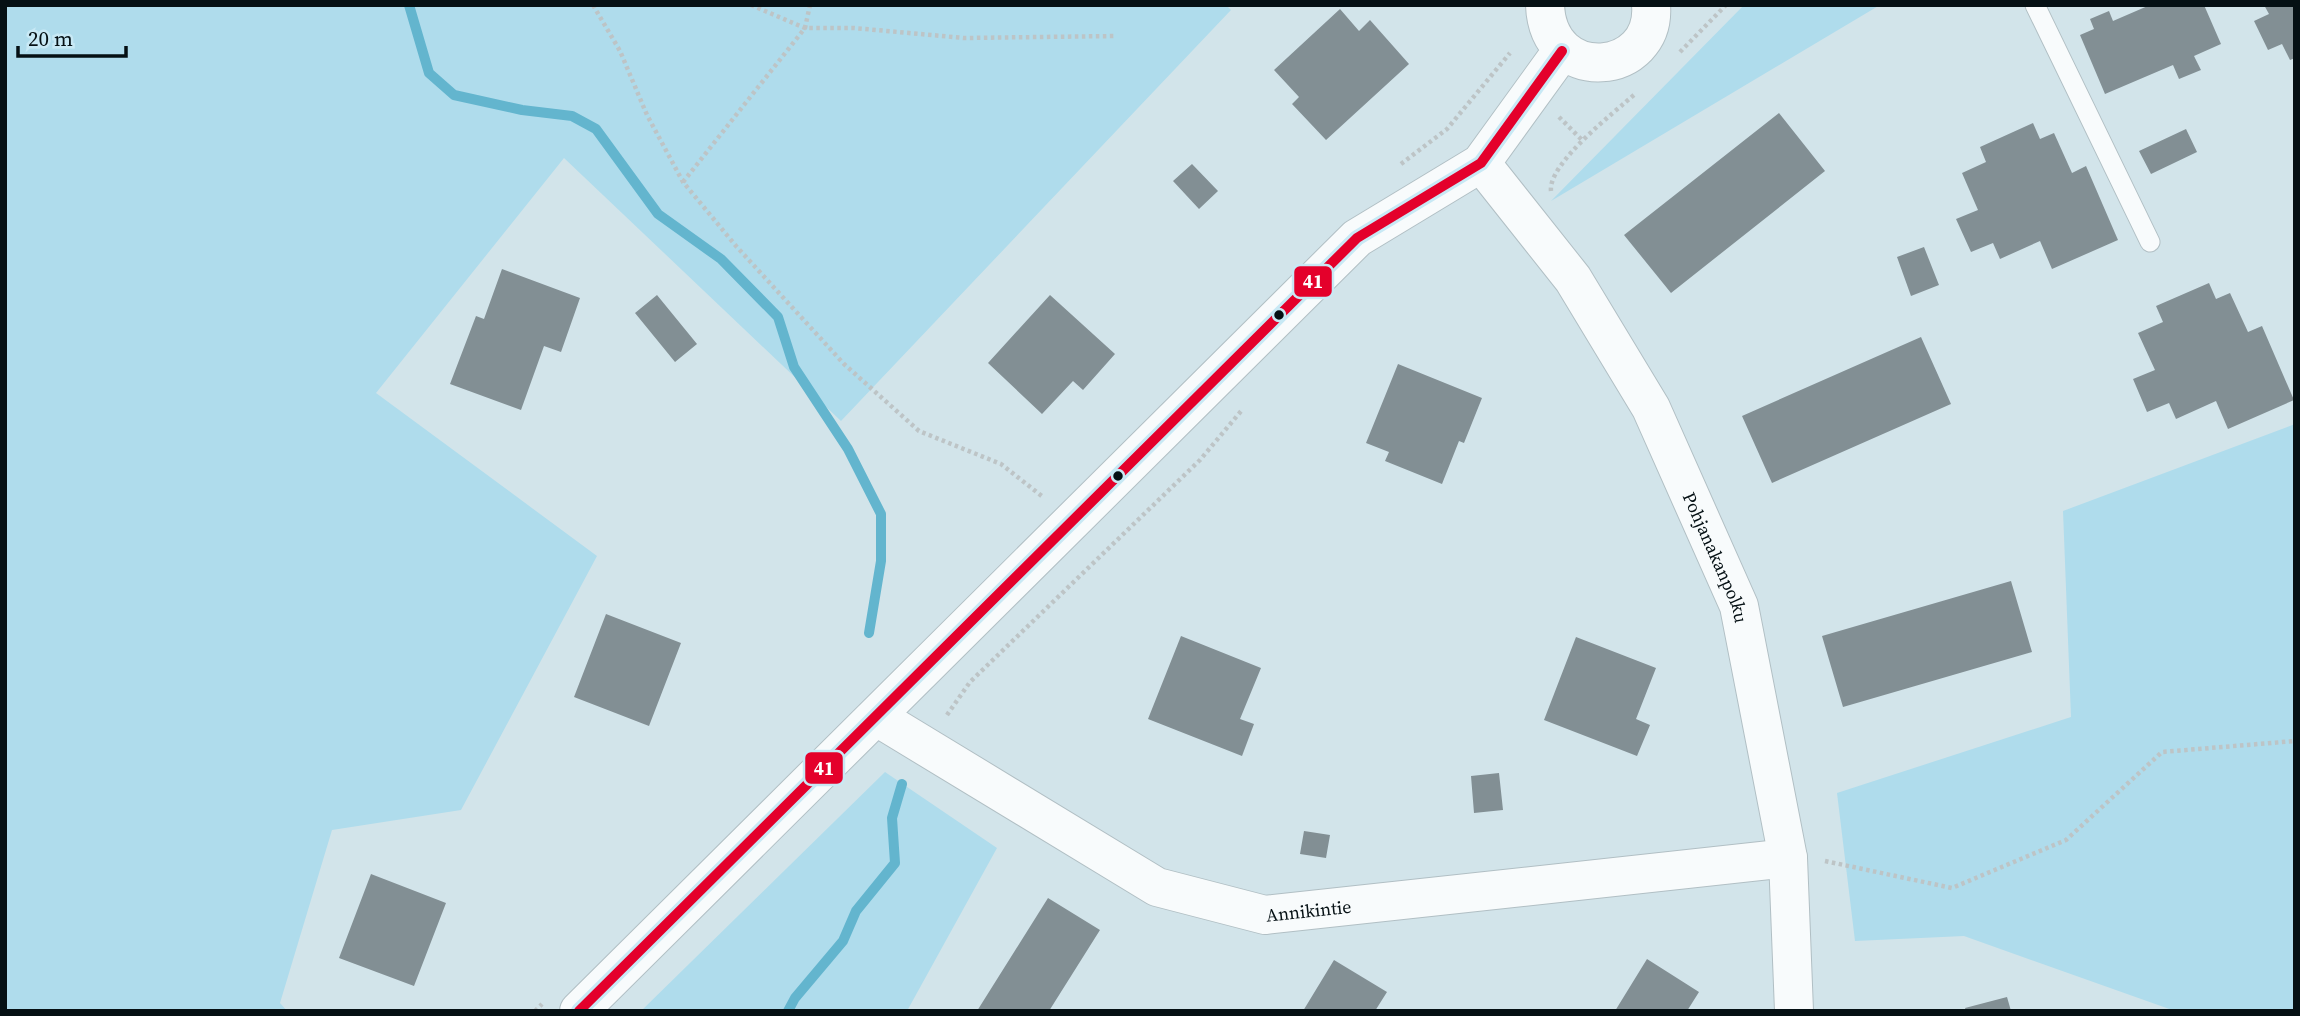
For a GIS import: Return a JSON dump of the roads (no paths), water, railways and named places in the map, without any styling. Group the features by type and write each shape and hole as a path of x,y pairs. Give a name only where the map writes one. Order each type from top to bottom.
{"street":[{"path":"1545,5 1545,20 1551,37 1562,51 1577,60 1593,63 1610,62 1625,56 1638,45 1647,31 1651,5"},
{"path":"579,1011 1357,238 1481,163 1562,51"},
{"name":"Pohjanakanpolku","path":"1481,163 1573,279 1651,408 1739,606 1788,858 1794,1011"},
{"name":"Annikintie","path":"877,717 1157,887 1265,915 1788,858"}],"lane":[{"path":"2035,5 2150,242"}],"waterway":[{"path":"409,5 429,73 454,95 522,110 572,116 596,129 658,214 721,259 778,317 794,367 848,449 881,514 881,561 869,633"},
{"path":"788,1011 795,998 843,941 856,911 895,863 892,818 902,784"}]}
